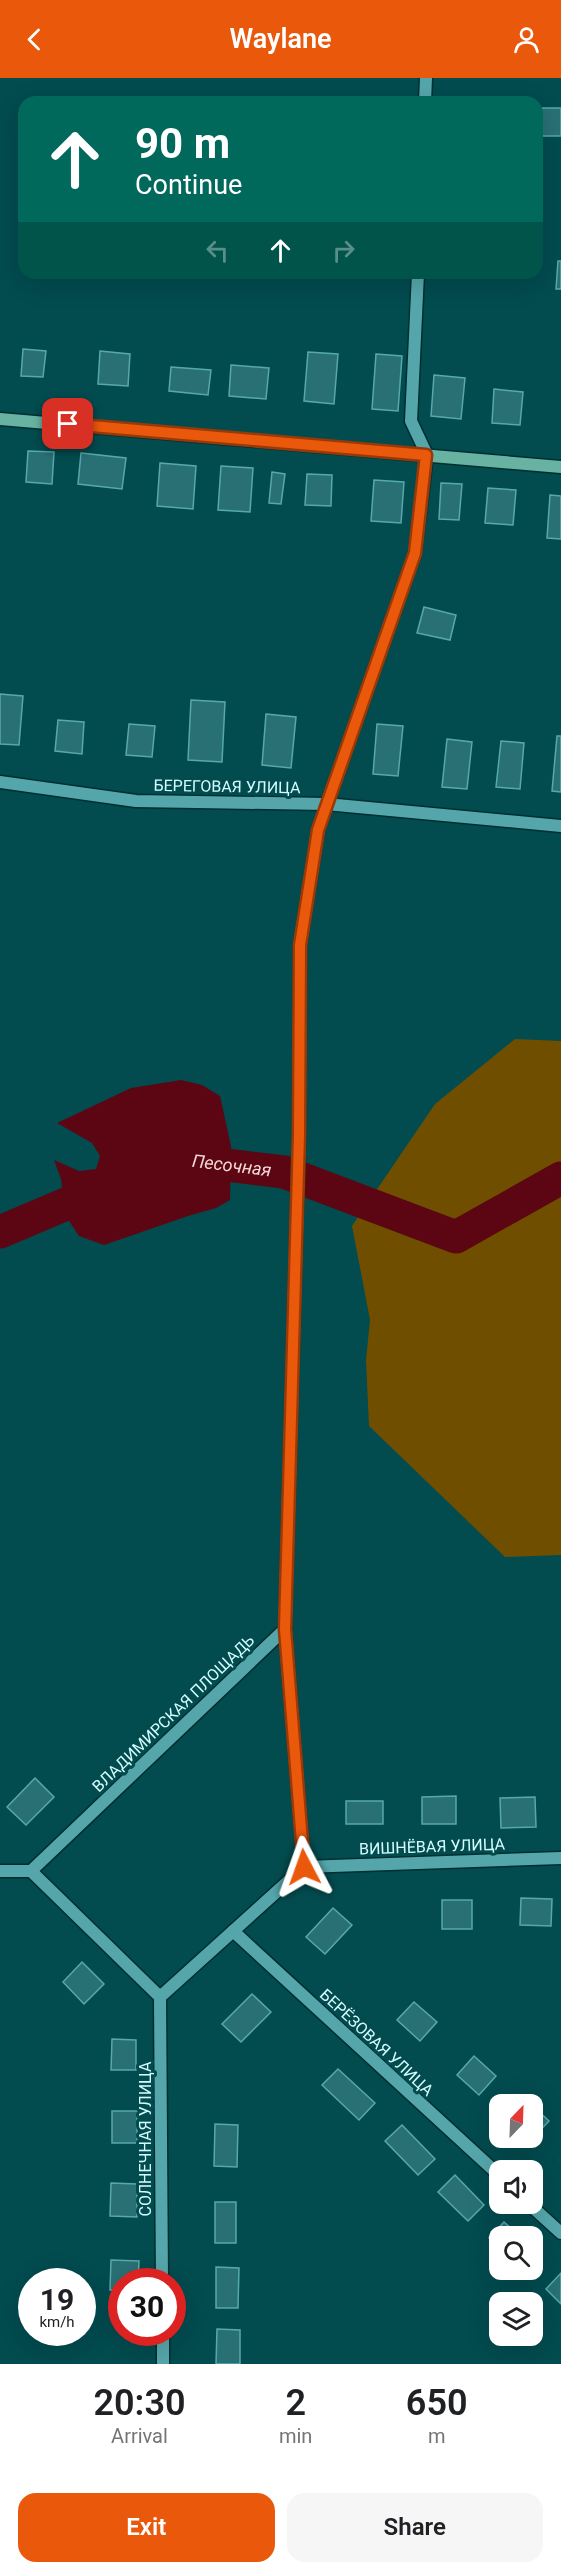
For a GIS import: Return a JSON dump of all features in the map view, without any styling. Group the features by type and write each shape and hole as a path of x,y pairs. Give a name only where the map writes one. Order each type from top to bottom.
{"street":[{"path":"425,96 426,78"},
{"path":"0,1871 31,1871 160,1997 304,1867 285,1629 299,1135 300,945 318,830 415,553 426,455 411,421 418,279"},
{"path":"0,419 561,467"},
{"name":"БЕРЕГОВАЯ УЛИЦА","path":"0,782 136,801 326,804 561,826"},
{"name":"ВЛАДИМИРСКАЯ ПЛОЩАДЬ","path":"31,1871 285,1629"},
{"name":"ВИШНЁВАЯ УЛИЦА","path":"304,1867 561,1858"},
{"name":"БЕРЁЗОВАЯ УЛИЦА","path":"233,1931 489,2166"},
{"name":"СОЛНЕЧНАЯ УЛИЦА","path":"160,1997 162,2268"},
{"path":"540,2214 561,2233"},
{"path":"163,2346 163,2364"}],"shaded area":[{"path":"515,1039 561,1041 561,1555 505,1557 369,1426 366,1360 370,1320 352,1226 435,1104"},
{"path":"181,1080 202,1085 220,1096 231,1146 230,1200 216,1208 104,1245 79,1236 65,1215 61,1179 54,1160 79,1171 96,1169 100,1156 92,1143 57,1123 131,1088"}],"building":[{"path":"543,108 561,108 561,136 543,136"},
{"path":"558,261 561,261 561,289 556,289"},
{"path":"23,349 46,351 43,377 21,376"},
{"path":"100,351 130,354 128,386 98,384"},
{"path":"308,352 338,354 334,404 304,401"},
{"path":"376,354 402,356 398,411 372,409"},
{"path":"231,365 269,368 266,399 229,396"},
{"path":"171,367 211,370 208,395 169,391"},
{"path":"434,375 465,378 461,419 431,416"},
{"path":"494,389 523,392 520,425 492,423"},
{"path":"28,451 54,452 52,484 26,482"},
{"path":"81,453 126,458 122,489 78,484"},
{"path":"160,463 196,466 193,509 157,506"},
{"path":"221,466 253,468 250,512 218,510"},
{"path":"272,472 285,474 281,504 269,503"},
{"path":"307,474 332,475 331,506 305,505"},
{"path":"374,480 404,482 401,523 371,521"},
{"path":"441,483 462,484 459,520 439,519"},
{"path":"488,488 516,490 513,525 485,523"},
{"path":"550,495 561,496 561,539 547,538"},
{"path":"424,607 456,615 450,640 417,633"},
{"path":"0,694 23,696 19,745 0,744"},
{"path":"191,700 225,702 222,762 188,760"},
{"path":"266,714 296,717 291,768 262,765"},
{"path":"58,720 84,722 82,754 55,751"},
{"path":"129,724 155,726 152,757 126,755"},
{"path":"377,724 403,726 398,776 373,774"},
{"path":"557,736 561,736 561,792 552,791"},
{"path":"447,739 472,742 467,789 442,787"},
{"path":"501,741 524,743 520,789 496,787"},
{"path":"35,1778 54,1797 26,1825 7,1807"},
{"path":"456,1796 456,1824 422,1824 422,1797"},
{"path":"535,1797 536,1827 501,1828 500,1798"},
{"path":"346,1801 383,1801 383,1824 346,1824"},
{"path":"521,1898 552,1899 551,1926 520,1925"},
{"path":"442,1900 472,1900 472,1929 442,1929"},
{"path":"333,1908 352,1925 325,1954 306,1937"},
{"path":"82,1962 104,1984 84,2004 63,1982"},
{"path":"252,1994 271,2012 241,2042 222,2024"},
{"path":"414,2002 437,2022 420,2041 397,2020"},
{"path":"112,2039 136,2040 136,2070 111,2070"},
{"path":"474,2056 496,2076 479,2095 457,2075"},
{"path":"338,2069 375,2103 359,2120 322,2085"},
{"path":"112,2111 137,2111 137,2143 112,2143"},
{"path":"543,2115 549,2121 543,2127"},
{"path":"215,2124 238,2125 237,2167 214,2166"},
{"path":"402,2125 435,2159 418,2175 385,2141"},
{"path":"455,2175 484,2205 468,2221 438,2192"},
{"path":"111,2183 137,2184 137,2217 110,2216"},
{"path":"215,2202 236,2202 236,2243 215,2243"},
{"path":"111,2260 139,2261 139,2268 111,2268"},
{"path":"216,2267 239,2268 238,2308 216,2308"},
{"path":"561,2273 561,2304 546,2289"},
{"path":"217,2329 240,2330 240,2364 216,2364"}],"waterway":[{"name":"Песочная","path":"186,1160 284,1172 456,1237 561,1178"},
{"name":"Песочная","path":"0,1232 106,1187"}],"route":[{"path":"68,424 426,455 415,553 318,830 300,945 299,1135 285,1629 304,1867"}]}
